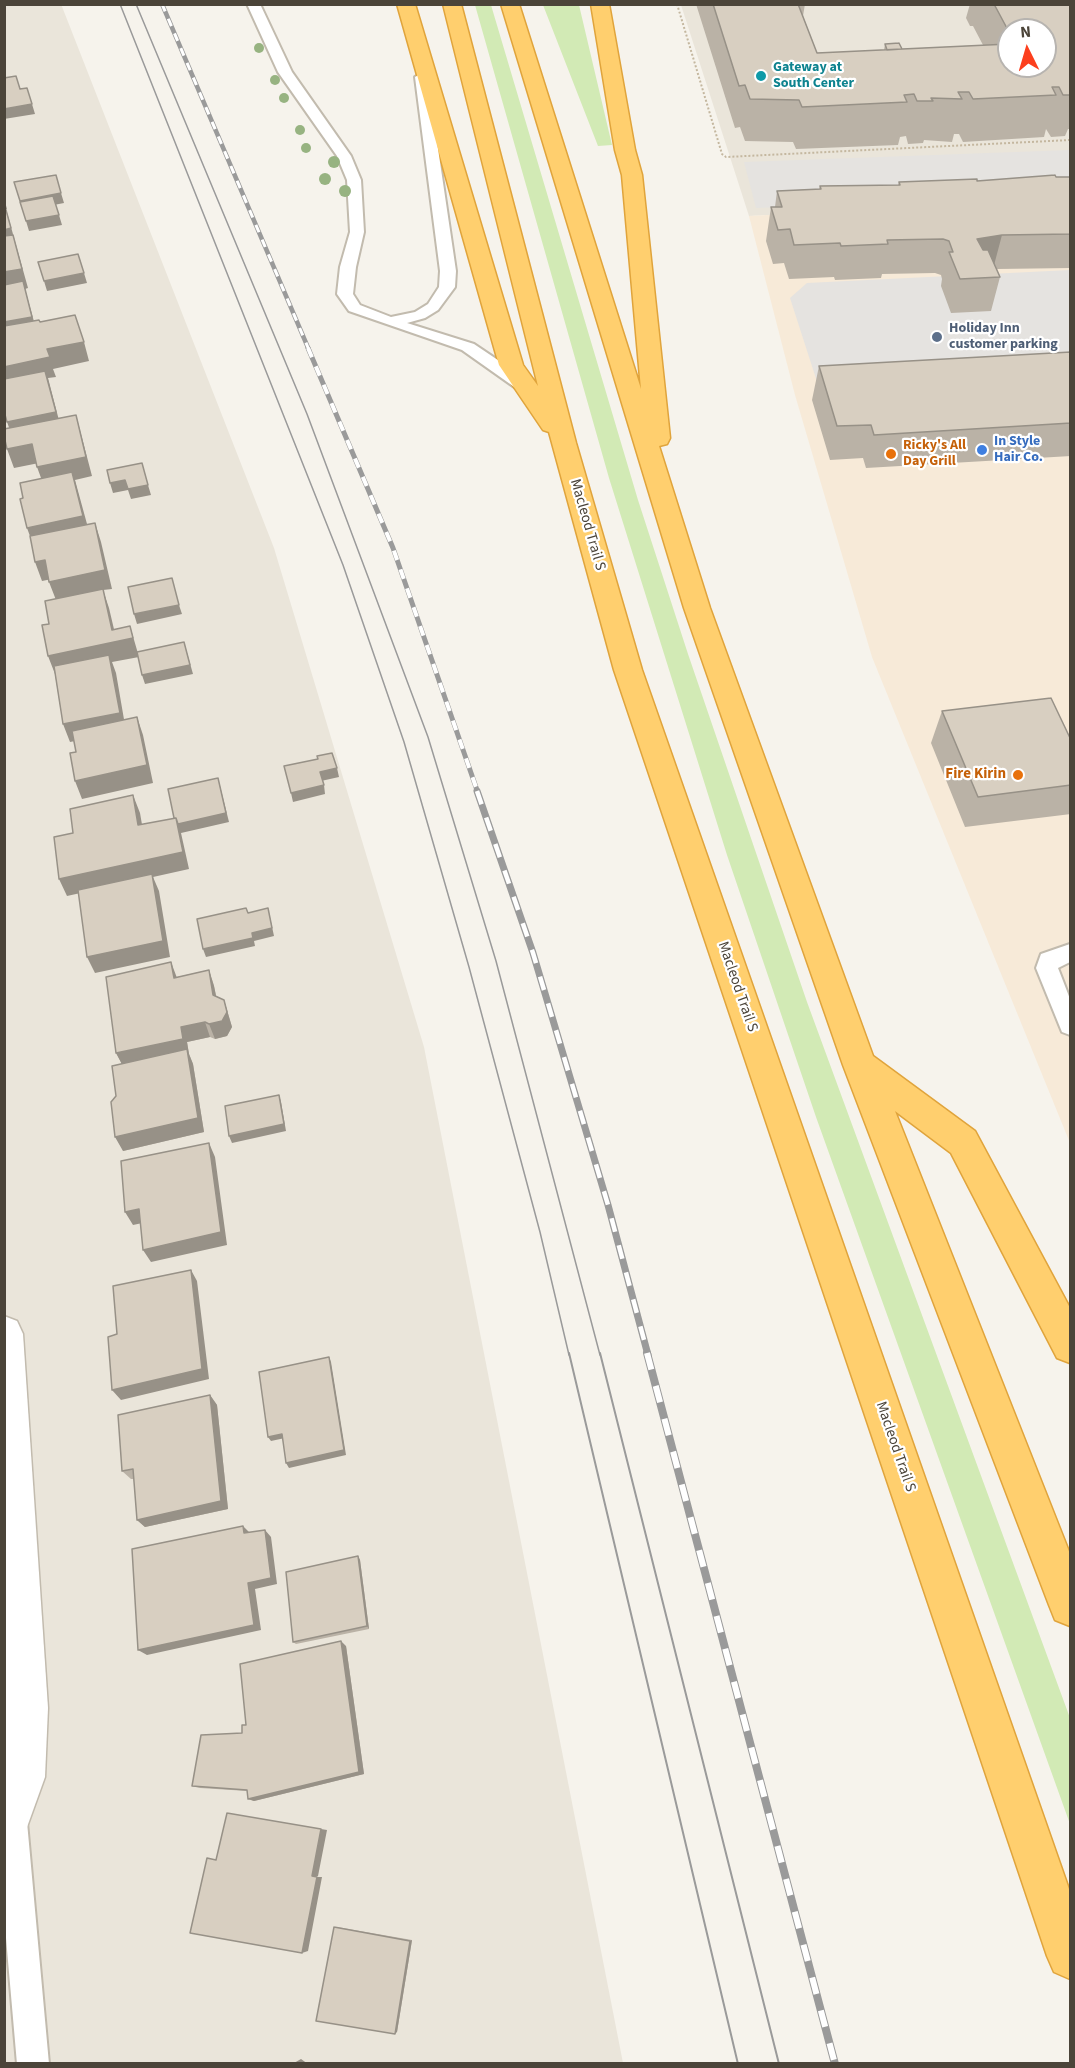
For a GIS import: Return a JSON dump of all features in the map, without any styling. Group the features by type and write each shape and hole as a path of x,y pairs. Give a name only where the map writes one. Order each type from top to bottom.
{"highway":[{"path":"406,4 511,365 564,443"},
{"name":"Macleod Trail S","path":"452,4 564,443 632,681 1071,1956"},
{"path":"510,4 697,608 860,1065 1071,1605"},
{"path":"600,4 625,150 632,175 666,512"},
{"path":"860,1065 963,1142 1071,1345"}],"street":[{"path":"4,1334 8,1448 27,1708 23,1777 8,1814"}],"lane":[{"path":"253,4 285,72 344,156 354,180 357,232 348,267 345,294 354,308 371,316 394,321 468,347 526,387"},
{"path":"394,321 420,315 433,307 447,287 448,272 417,43"},
{"path":"1071,953 1049,960 1047,968 1071,1025"},
{"path":"8,1814 33,2064"}],"path":[{"path":"677,4 722,154 726,157 1071,140"}],"shaded area":[{"path":"61,4 274,548 424,1047 623,2063 5,2064 4,5"},
{"path":"681,5 1070,5 1070,199 749,216"},
{"path":"1070,150 1070,196 756,208 744,162"},
{"path":"1070,199 1070,1143 872,657 795,395 749,216"},
{"name":"Holiday Inn customer parking","path":"1070,270 1070,375 820,391 790,298 807,283"}],"green space":[{"path":"475,5 491,5 638,500 688,654 807,1002 1070,1718 1070,1824 816,1117 727,855 609,478"},
{"path":"543,5 579,5 612,145 598,146"}],"building":[{"path":"713,4 798,4 817,53 997,45 997,78 1057,78 1057,18 1002,18 994,4 1071,4 1071,95 1063,95 1059,87 1052,87 1056,95 973,99 969,92 958,92 962,99 931,98 933,101 917,101 914,94 904,95 907,102 802,107 799,100 750,99 745,85 739,86"},
{"path":"899,43 902,49 887,50 885,44"},
{"path":"16,76 20,89 27,88 32,104 4,109 4,78"},
{"path":"56,175 61,193 20,201 14,182"},
{"path":"1055,175 1056,177 1071,177 1071,234 1002,235 977,239 983,250 988,250 1000,277 960,279 949,252 953,252 949,241 943,239 887,240 888,244 841,246 840,243 794,245 790,229 778,230 771,207 782,207 777,191 821,189 820,186 900,185 899,182 977,179 977,181"},
{"path":"53,196 59,215 26,221 20,202"},
{"path":"4,203 11,228 4,230"},
{"path":"13,235 22,269 4,272 4,236"},
{"path":"78,254 84,273 44,281 38,262"},
{"path":"23,281 32,317 4,322 4,285"},
{"path":"75,315 84,342 47,349 50,357 4,367 4,326"},
{"path":"1071,352 1071,423 874,435 871,425 837,426 819,366"},
{"path":"45,371 56,412 7,422 4,411 4,379"},
{"path":"76,415 86,457 37,467 32,444 7,449 4,429"},
{"path":"142,463 148,485 128,489 125,480 110,483 107,470"},
{"path":"72,472 83,516 27,528 20,499 23,498 20,483"},
{"path":"95,523 105,570 49,582 45,560 35,562 30,536"},
{"path":"172,578 179,605 134,614 128,587"},
{"path":"103,589 112,630 130,626 133,638 48,656 42,625 49,624 45,601"},
{"path":"184,642 190,665 142,675 137,652"},
{"path":"109,655 120,713 63,724 54,666"},
{"path":"1051,698 1071,740 1071,785 978,797 942,711"},
{"path":"137,717 147,765 75,781 70,753 76,752 72,731"},
{"path":"332,753 337,768 320,772 324,785 291,793 284,766 318,759 317,756"},
{"path":"218,778 226,813 178,824 174,818 168,789"},
{"path":"133,795 138,825 176,818 183,852 59,879 54,837 73,833 70,809"},
{"path":"152,874 163,941 87,957 78,890"},
{"path":"246,908 248,913 268,908 272,928 252,933 253,938 203,949 197,919"},
{"path":"171,962 174,978 209,970 213,995 224,1000 227,1012 222,1021 181,1027 183,1039 116,1053 106,977"},
{"path":"187,1049 198,1118 115,1137 111,1102 116,1096 112,1066"},
{"path":"279,1095 284,1124 229,1136 225,1106"},
{"path":"209,1143 221,1232 143,1250 139,1209 125,1212 121,1161"},
{"path":"191,1270 202,1369 112,1390 108,1337 117,1334 113,1286"},
{"path":"329,1357 344,1450 286,1463 282,1434 268,1437 259,1372"},
{"path":"210,1395 221,1501 137,1520 133,1469 122,1471 118,1415"},
{"path":"243,1526 244,1533 265,1530 271,1578 248,1583 254,1625 138,1650 132,1549"},
{"path":"358,1556 367,1626 293,1642 286,1572"},
{"path":"341,1641 359,1772 248,1799 247,1790 192,1786 201,1735 242,1733 242,1725 246,1725 240,1664"},
{"path":"227,1813 321,1829 312,1876 317,1877 302,1953 190,1933 207,1858 216,1860"},
{"path":"334,1927 410,1941 395,2034 316,2021"}],"tram line":[{"path":"120,4 343,565 404,742 469,967 540,1232 569,1355"},
{"path":"136,4 307,414 428,737 496,961 600,1355"},
{"path":"569,1353 738,2064"},
{"path":"600,1353 779,2064"}],"railway":[{"path":"162,4 309,350"},
{"path":"308,348 393,548 478,793"},
{"path":"477,791 533,953 608,1205 648,1355"},
{"path":"647,1353 835,2064"}],"place":[{"name":"Gateway at South Center","path":"761,76"},
{"name":"Holiday Inn customer parking","path":"937,337"},
{"name":"In Style Hair Co.","path":"982,450"},
{"name":"Ricky's All Day Grill","path":"891,454"},
{"name":"Fire Kirin","path":"1018,775"}]}
